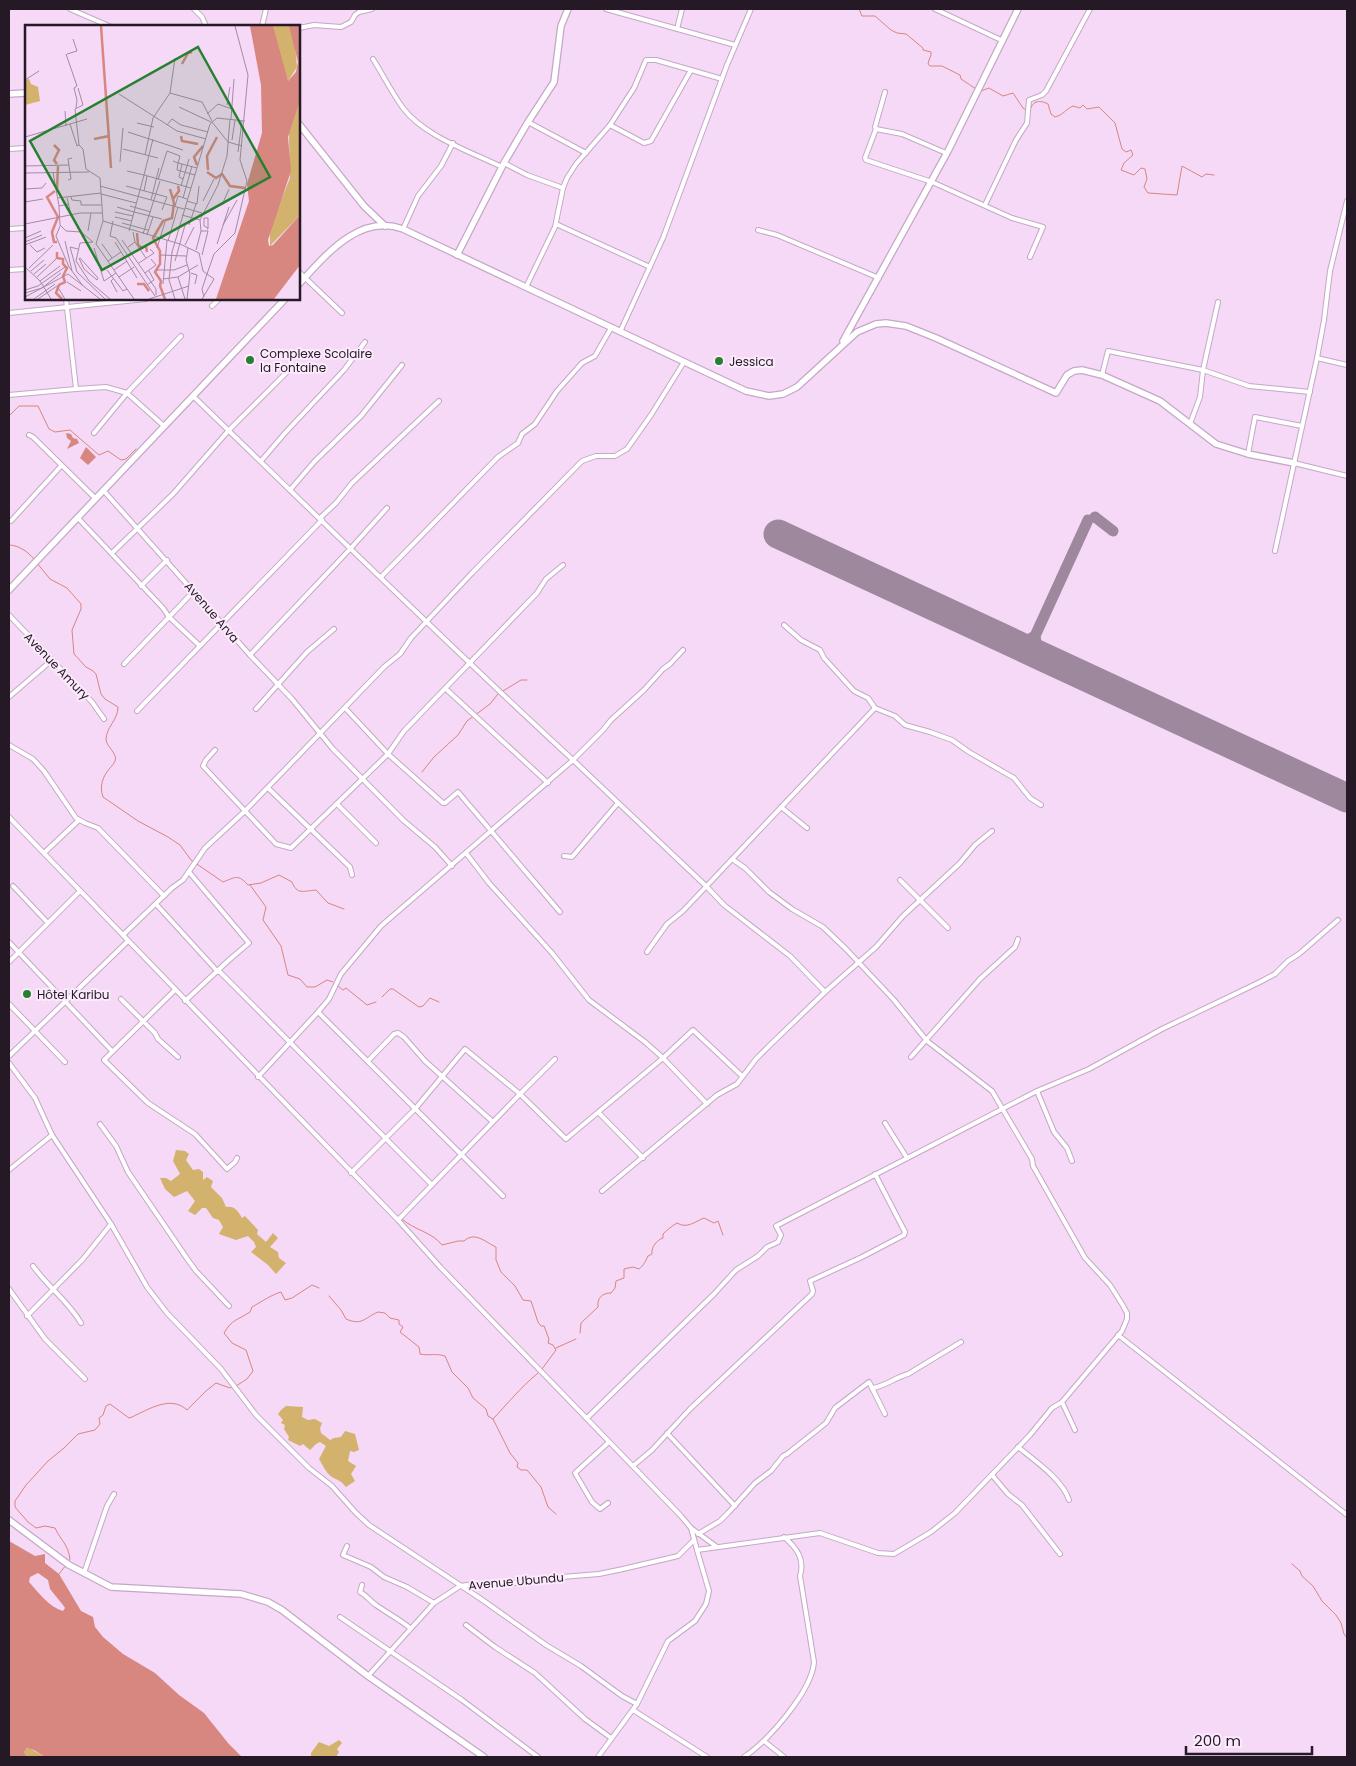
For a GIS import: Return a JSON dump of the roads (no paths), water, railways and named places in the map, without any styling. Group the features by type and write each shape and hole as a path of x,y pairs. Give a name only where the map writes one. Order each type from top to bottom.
{"street":[{"path":"70,9 107,25"},
{"path":"194,9 202,17 206,25"},
{"path":"262,25 266,9"},
{"path":"300,28 314,24 341,27 351,22 354,15 358,12 372,9"},
{"path":"457,255 503,165 554,82 561,26 568,9"},
{"path":"606,9 735,45"},
{"path":"677,29 682,9"},
{"path":"620,332 663,238 735,45 751,9"},
{"path":"935,9 1001,40"},
{"path":"841,345 932,182 1018,9"},
{"path":"985,206 1016,140 1027,123 1030,98 1046,91 1090,9"},
{"path":"373,59 404,109 429,130 503,165 563,188"},
{"path":"526,288 555,227 563,188 567,178 576,164 610,125 634,88 646,60 656,60 722,79"},
{"path":"610,125 644,143 651,141 691,70"},
{"path":"9,94 25,92"},
{"path":"884,92 866,160 932,182 1012,218 1043,227 1030,257"},
{"path":"528,122 586,153"},
{"path":"300,125 364,206 385,226"},
{"path":"876,128 902,134 946,154"},
{"path":"403,229 418,196 441,166 453,143"},
{"path":"9,149 25,148"},
{"path":"1275,551 1317,358 1330,271 1347,201"},
{"path":"556,224 650,267"},
{"path":"300,283 347,238 367,228 390,226 403,229 746,391 769,396 783,394 797,387 841,345 858,332 886,323 906,326 936,338 1056,393 1067,375 1074,371 1082,370 1102,375 1160,401 1216,444 1248,454 1347,476"},
{"path":"9,229 25,228"},
{"path":"758,230 777,235 879,278"},
{"path":"9,270 25,269"},
{"path":"300,273 342,313"},
{"path":"66,300 76,389"},
{"path":"9,313 139,300"},
{"path":"212,306 217,300"},
{"path":"9,590 284,300"},
{"path":"1190,424 1200,397 1203,370 1218,302"},
{"path":"858,316 859,325 866,328"},
{"path":"381,577 498,457 518,443 522,434 535,424 557,391 582,362 595,356 611,328"},
{"path":"94,433 127,392 181,336"},
{"path":"261,461 344,370 365,342"},
{"path":"1102,375 1108,351 1203,370 1249,386 1310,392"},
{"path":"1317,358 1347,365"},
{"path":"122,935 190,872 205,848 268,788 384,667 400,654 411,638 472,573 582,462 596,456 615,456 627,449 652,416 684,362"},
{"path":"290,490 314,462 361,416 402,365"},
{"path":"112,553 173,494 228,430 287,372"},
{"path":"9,395 106,388 127,392 164,426"},
{"path":"193,396 427,621 470,665 618,802 724,905 790,956 825,992"},
{"path":"136,711 321,519 352,483 439,402"},
{"path":"1248,454 1255,417 1302,426"},
{"path":"29,435 95,498"},
{"path":"9,521 61,466"},
{"name":"Avenue Arva","path":"103,490 250,655 292,699 320,734 362,779 435,847 452,866"},
{"path":"250,655 387,508"},
{"path":"77,517 163,608 169,617 200,646"},
{"path":"141,586 167,560"},
{"path":"215,750 203,766 276,844 290,848 388,754 404,731 470,665 489,642 537,592 546,579 564,565"},
{"path":"124,664 194,591"},
{"name":"Avenue Amury","path":"9,615 92,702 104,719"},
{"path":"784,625 801,640 820,650 824,658 854,691 868,698 876,708 894,716 905,725 952,740 1014,778 1027,795 1041,805"},
{"path":"256,709 307,652 334,629"},
{"path":"258,1077 329,999 341,974 382,926 548,783 683,650"},
{"path":"9,697 52,660"},
{"path":"446,689 548,783"},
{"path":"344,708 388,754 443,803 446,803 458,792 560,912"},
{"path":"647,952 667,924 683,911 876,708"},
{"path":"9,745 33,759 44,771 79,820 98,828 164,896"},
{"path":"268,788 350,867 352,874"},
{"path":"564,856 572,857 618,802"},
{"path":"337,804 376,843"},
{"path":"781,807 807,828"},
{"path":"9,817 398,1220 441,1268 691,1528 717,1547"},
{"path":"44,853 79,820"},
{"path":"602,1191 717,1095 736,1085 770,1045 825,992 876,947 903,916 960,863 975,844 992,831"},
{"path":"466,854 590,1000 646,1042 707,1104"},
{"path":"697,1550 825,1533 834,1538 878,1553 894,1554 931,1532 948,1519 992,1475 1052,1408 1062,1402 1122,1331 1127,1320 1127,1313 1110,1285 1085,1258 1033,1166 1032,1159 992,1091 927,1041 894,1000 823,927 770,892 745,868 732,859"},
{"path":"185,1001 229,960 249,945 249,942 190,872"},
{"path":"900,880 948,928"},
{"path":"12,886 48,923"},
{"path":"9,962 80,891"},
{"path":"156,904 218,971 432,1185"},
{"path":"586,1418 710,1298 736,1270 758,1256 767,1247 778,1242 781,1235 776,1226 1037,1091 1089,1069 1162,1028 1275,974 1289,960 1299,954 1338,920"},
{"path":"911,1058 980,979 1015,947 1018,939"},
{"path":"9,1056 128,941"},
{"path":"9,942 112,1052"},
{"path":"175,990 104,1060 148,1103 195,1134 227,1169 237,1158"},
{"path":"122,999 178,1058"},
{"path":"9,1004 65,1062"},
{"path":"318,1012 503,1196"},
{"path":"351,1173 416,1109 465,1049 520,1094 566,1139 599,1113 693,1030 742,1076"},
{"path":"368,1061 394,1034 398,1033 493,1122"},
{"path":"398,1220 554,1059"},
{"path":"9,1063 35,1098 52,1135 111,1224 147,1287 167,1313 234,1385 256,1415 309,1468 332,1486 374,1528 546,1645 584,1668 622,1696 637,1704"},
{"path":"1037,1091 1054,1132 1067,1148 1072,1161"},
{"path":"599,1113 643,1158"},
{"path":"886,1123 907,1158"},
{"path":"100,1124 116,1146 128,1172 188,1260 229,1306"},
{"path":"9,1170 52,1135"},
{"path":"633,1466 652,1450 690,1409 812,1294 810,1282 904,1234 874,1174"},
{"path":"27,1316 83,1259 111,1224"},
{"path":"33,1266 41,1277 72,1308 81,1323"},
{"path":"9,1289 45,1339 85,1379"},
{"path":"1118,1335 1347,1515"},
{"path":"872,1388 877,1388 899,1376 908,1374 961,1342"},
{"path":"698,1534 720,1521 755,1483 771,1471 783,1456 826,1423 835,1408 869,1382 885,1414"},
{"path":"1062,1402 1075,1430"},
{"path":"668,1432 735,1506"},
{"path":"608,1503 600,1509 592,1502 575,1473 609,1442"},
{"path":"1018,1447 1056,1480 1063,1488 1069,1500"},
{"path":"992,1475 1008,1494 1022,1505 1060,1554"},
{"path":"84,1573 107,1506 114,1494"},
{"path":"9,1520 68,1563 116,1589 242,1594 268,1602 282,1610 368,1676 484,1757"},
{"path":"598,1757 637,1704 668,1642 695,1621 706,1604 709,1591 691,1528"},
{"path":"744,1757 764,1741 790,1712 813,1672 814,1662 800,1576 802,1568 801,1557 794,1546 784,1537"},
{"name":"Avenue Ubundu","path":"368,1676 434,1604 460,1586 507,1584 599,1574 678,1556 694,1540"},
{"path":"347,1546 343,1555 372,1567 384,1577 406,1587 434,1604"},
{"path":"362,1584 360,1592 367,1596 374,1604 410,1628"},
{"path":"340,1617 391,1651 538,1757"},
{"path":"466,1625 495,1647 536,1673 585,1719 611,1738"},
{"path":"633,1710 707,1757"},
{"path":"764,1741 784,1757"}],"waterway":[{"path":"859,9 862,16 875,16 891,30 906,34 923,50 931,52 928,64 930,66 942,66 960,75 961,79 976,89"},
{"path":"981,91 989,88 1003,96 1013,93 1026,110"},
{"path":"1030,110 1033,104 1042,102 1048,104 1051,114 1055,117 1073,106 1080,108 1083,105 1087,109 1099,107 1115,123 1122,149 1126,152 1131,150 1133,155 1124,163 1121,170 1134,175 1141,168 1145,169 1147,179 1144,187 1148,193 1177,195 1182,166 1202,177 1206,174 1214,175"},
{"path":"9,416 19,406 38,406 49,429 55,432 70,430 99,455 108,451 121,460 126,459 136,449"},
{"path":"9,545 23,549 34,559"},
{"path":"37,563 50,579 67,588 81,604 81,609 72,630 74,654 86,667 96,674 101,694 105,699 118,707 106,740 116,758 102,781 103,797 138,821 180,845 191,860 223,882 239,878 248,885 261,883 279,875 292,882 298,891 316,890 328,903 344,909"},
{"path":"503,691 521,680 527,680"},
{"path":"422,772 434,757 458,735 467,721 490,704 498,694"},
{"path":"250,885 266,907 263,920 281,946 288,975 300,979 307,987 315,987 327,980 333,982"},
{"path":"338,986 343,990 346,988 367,1005 376,1002"},
{"path":"382,997 390,989 393,989 419,1007 423,1006 430,998 439,1002"},
{"path":"580,1333 581,1323 598,1307 598,1301 601,1297 611,1293 615,1288 616,1281 624,1278 624,1269 641,1268 648,1256 652,1254 655,1244 663,1238 663,1234 673,1225 677,1223 687,1225 704,1218 714,1223 718,1221 723,1235"},
{"path":"402,1219 433,1237 442,1245 476,1237 496,1247 496,1260 501,1272 515,1286 523,1300 531,1301 538,1322 541,1326 544,1326 549,1339 548,1343 553,1345 556,1350 542,1369"},
{"path":"236,1386 247,1379 253,1371 246,1350 232,1343 224,1333 230,1325 250,1312 252,1307 277,1293 281,1292 285,1300 292,1298 312,1285 319,1288"},
{"path":"329,1296 346,1319 356,1322 378,1312 385,1313 390,1318 399,1320 399,1324 403,1327 400,1332 419,1347 420,1354 445,1356 452,1372 468,1388 473,1398 486,1409 488,1416 493,1419 510,1453 518,1463 517,1467 521,1470 527,1470 541,1487 548,1507 556,1514"},
{"path":"556,1348 576,1339"},
{"path":"493,1419 520,1389 538,1373"},
{"path":"68,1562 70,1559 68,1550 55,1528 45,1526 36,1528 15,1507 15,1501 26,1485 48,1461 78,1434 95,1430 100,1424 99,1418 103,1415 106,1406 110,1404 129,1418 153,1407 167,1404 181,1406 187,1410 216,1383 230,1388 233,1387"},
{"path":"1292,1564 1313,1586 1322,1601 1336,1615 1347,1638"},
{"path":"59,1574 66,1565"}],"place":[{"name":"Complexe Scolaire la Fontaine","path":"250,360"},
{"name":"Jessica","path":"719,361"},
{"name":"Hôtel Karibu","path":"27,994"}]}
